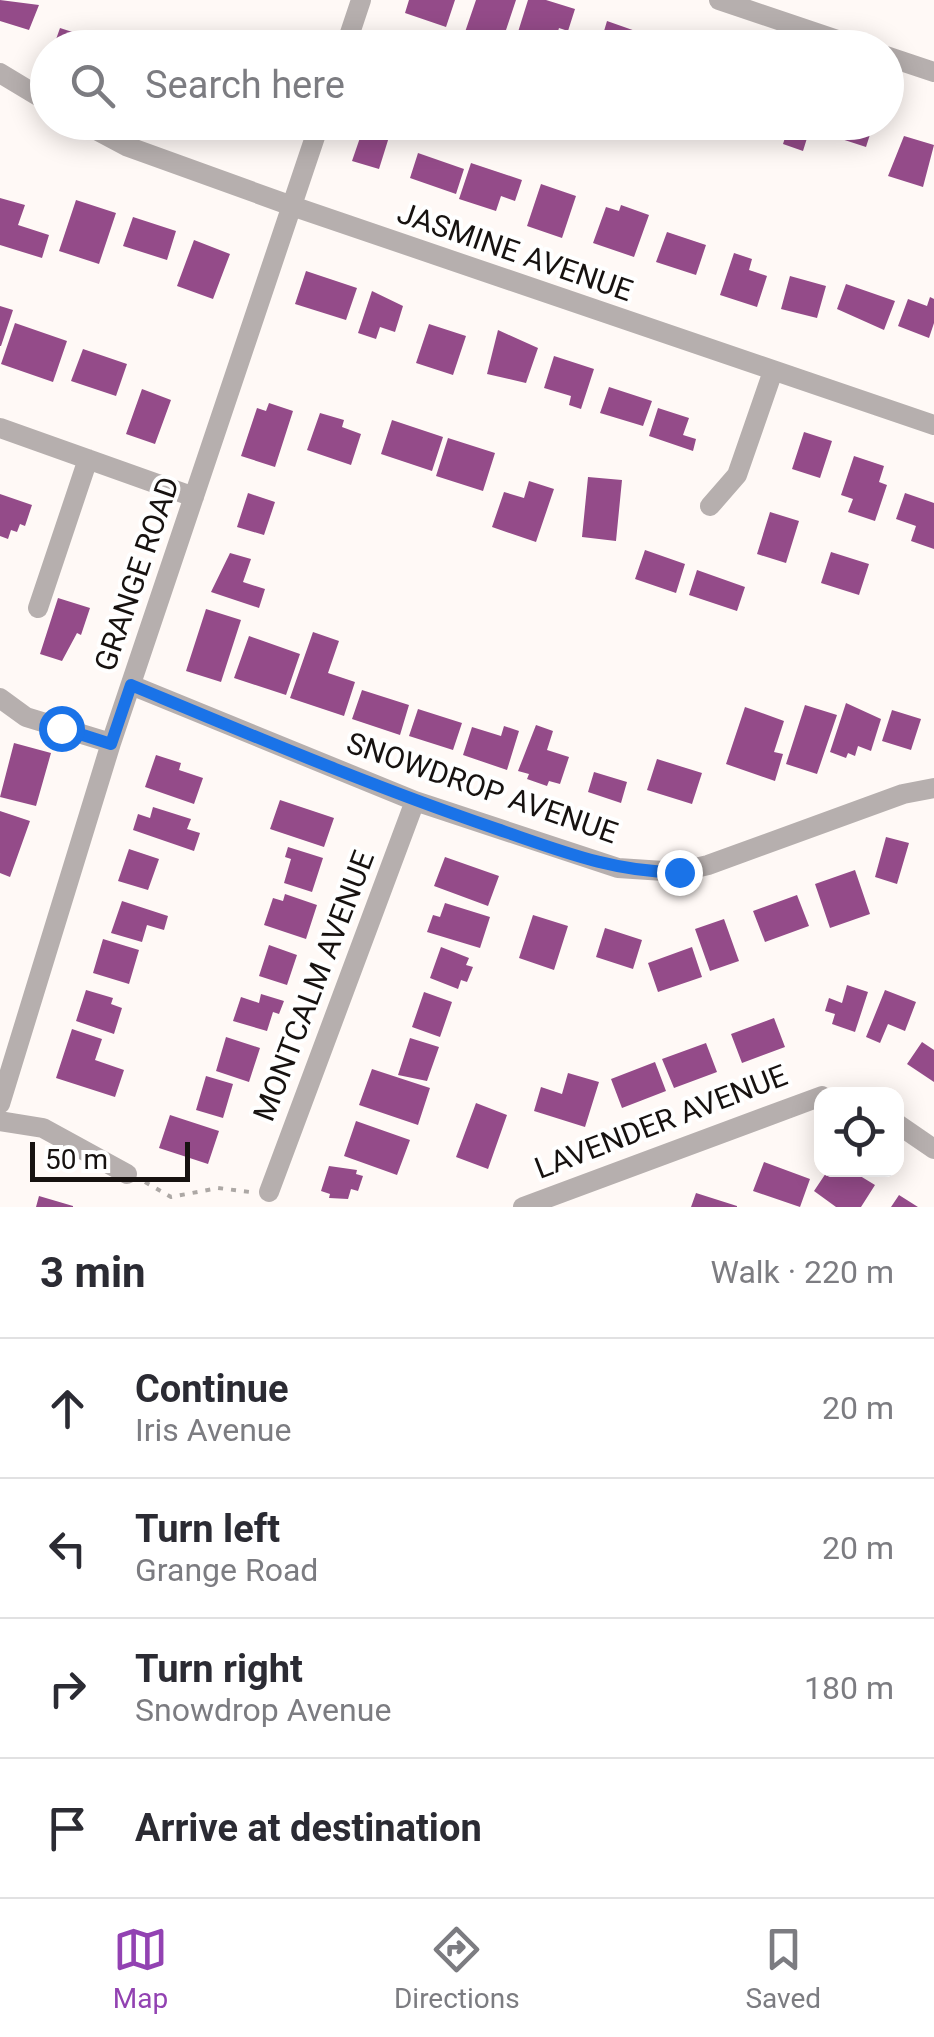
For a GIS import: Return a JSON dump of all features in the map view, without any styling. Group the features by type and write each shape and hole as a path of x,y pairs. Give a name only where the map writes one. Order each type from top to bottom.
{"street":[{"path":"351,30 361,0"},
{"path":"719,0 808,30"},
{"path":"904,62 934,72"},
{"path":"0,73 30,91"},
{"name":"JASMINE AVENUE","path":"115,140 772,374 934,425"},
{"name":"GRANGE ROAD","path":"0,1104 111,744 314,140"},
{"path":"710,506 738,474 772,374"},
{"path":"0,428 194,498"},
{"path":"38,608 88,458"},
{"name":"SNOWDROP AVENUE","path":"131,685 415,801 602,864 679,872 903,794 934,788"},
{"path":"0,698 26,717 111,744"},
{"name":"MONTCALM AVENUE","path":"268,1192 415,801"},
{"name":"LAVENDER AVENUE","path":"522,1207 814,1099"},
{"path":"0,1121 43,1128 127,1174"},
{"path":"904,1128 934,1149"}],"path":[{"path":"127,1174 171,1197 218,1188 268,1192"}],"building":[{"path":"0,0 39,5 29,30 0,21"},
{"path":"409,0 455,0 446,27 405,13"},
{"path":"476,0 516,0 506,30 466,30"},
{"path":"528,0 546,0 575,9 568,30 519,30"},
{"path":"607,21 633,30 604,30"},
{"path":"904,136 934,145 923,187 888,176"},
{"path":"359,140 388,140 379,169 352,161"},
{"path":"784,140 806,140 803,151 783,144"},
{"path":"844,140 868,140 866,147"},
{"path":"418,153 464,169 456,194 410,178"},
{"path":"471,163 522,180 515,201 501,196 496,211 459,199"},
{"path":"541,184 576,196 562,238 527,226"},
{"path":"0,198 25,205 18,225 49,235 42,258 0,245"},
{"path":"76,200 116,213 99,264 59,251"},
{"path":"621,205 649,215 634,257 593,243 606,207 619,211"},
{"path":"133,217 176,231 167,260 123,246"},
{"path":"667,232 706,245 696,275 656,262"},
{"path":"194,240 230,254 213,299 177,286"},
{"path":"734,253 752,259 749,270 767,276 757,307 720,295"},
{"path":"306,271 357,288 346,320 295,304"},
{"path":"790,276 826,286 817,318 781,309"},
{"path":"846,284 895,301 884,330 837,309"},
{"path":"372,291 403,306 395,332 380,327 376,339 358,333"},
{"path":"930,297 934,299 934,323 929,338 898,326 908,299 927,306"},
{"path":"0,306 13,310 1,346 0,346"},
{"path":"15,323 67,341 53,382 1,364"},
{"path":"429,324 466,336 453,375 416,363"},
{"path":"498,330 538,348 526,383 487,374"},
{"path":"83,349 127,364 116,396 71,381"},
{"path":"554,356 594,369 581,409 569,405 571,396 544,388"},
{"path":"609,387 652,401 643,426 600,413"},
{"path":"142,389 171,400 155,444 126,434"},
{"path":"269,403 293,411 275,467 241,456 257,408 266,411"},
{"path":"658,408 689,418 683,435 696,439 693,451 649,436"},
{"path":"320,413 344,420 342,427 361,434 351,465 307,450"},
{"path":"392,420 443,437 432,471 381,454"},
{"path":"804,432 832,441 820,478 792,469"},
{"path":"448,438 495,453 483,491 436,476"},
{"path":"854,456 884,466 879,482 887,485 875,521 848,512 853,499 841,495"},
{"path":"588,477 622,480 616,541 582,537"},
{"path":"529,481 554,489 536,542 492,527 504,492 524,498"},
{"path":"248,493 275,502 264,535 237,527"},
{"path":"905,493 934,503 934,549 911,541 916,526 896,519"},
{"path":"0,494 32,505 25,526 20,524 17,532 11,530 8,539 0,536"},
{"path":"770,512 799,521 786,563 757,554"},
{"path":"645,550 685,564 676,593 635,579"},
{"path":"831,552 869,564 859,595 821,583"},
{"path":"230,553 251,559 243,582 265,589 259,608 211,592"},
{"path":"697,570 745,587 737,611 689,595"},
{"path":"58,598 90,608 81,635 77,633 62,661 40,654"},
{"path":"206,609 241,620 221,682 186,671"},
{"path":"313,632 339,641 328,673 355,682 344,716 290,698"},
{"path":"249,636 300,654 286,695 234,678"},
{"path":"362,690 409,705 400,735 352,719"},
{"path":"846,703 881,719 871,751 858,746 855,756 848,753 846,758 830,752"},
{"path":"805,705 837,715 817,774 786,764"},
{"path":"745,707 784,721 774,752 783,754 775,781 726,764"},
{"path":"418,709 462,723 453,750 409,736"},
{"path":"892,710 921,719 911,750 882,741"},
{"path":"536,725 553,731 547,750 569,757 560,784 549,781 547,786 518,771"},
{"path":"504,726 519,731 507,770 463,755 472,727 501,736"},
{"path":"14,743 51,753 36,806 0,797"},
{"path":"156,755 181,763 179,770 203,778 194,804 145,787"},
{"path":"657,759 702,773 692,804 647,790"},
{"path":"594,772 627,782 621,803 588,792"},
{"path":"280,800 334,818 324,847 270,829"},
{"path":"153,807 191,819 187,829 200,833 194,851 133,830 138,814 150,818"},
{"path":"0,811 30,821 10,877 0,873"},
{"path":"886,837 909,843 897,884 875,877"},
{"path":"288,847 323,858 312,892 284,883 291,859 285,857"},
{"path":"129,849 159,859 148,890 118,881"},
{"path":"445,857 499,876 488,906 434,886"},
{"path":"855,870 870,914 830,928 815,884"},
{"path":"285,894 317,905 306,939 264,925 273,898 283,901"},
{"path":"797,895 809,926 765,942 753,911"},
{"path":"122,901 168,916 164,930 147,925 142,942 111,933"},
{"path":"445,903 490,917 480,948 427,932 433,915 440,917"},
{"path":"533,915 568,926 554,970 519,958"},
{"path":"724,919 739,961 710,971 695,929"},
{"path":"605,928 642,940 633,969 596,957"},
{"path":"103,939 139,950 129,984 93,973"},
{"path":"269,945 297,955 287,985 259,976"},
{"path":"441,947 469,958 466,965 473,967 467,982 461,980 458,989 430,978"},
{"path":"692,947 702,977 658,992 648,963"},
{"path":"847,985 868,992 855,1032 832,1024 835,1014 825,1011 829,998 842,1003"},
{"path":"86,990 113,998 111,1004 122,1008 114,1034 76,1021"},
{"path":"885,990 916,1002 905,1031 888,1024 880,1043 866,1037"},
{"path":"424,992 452,1002 440,1037 412,1027"},
{"path":"261,994 284,1001 279,1014 273,1012 267,1031 233,1021 241,997 259,1003"},
{"path":"774,1018 785,1047 742,1063 731,1034"},
{"path":"72,1029 102,1039 95,1060 124,1070 115,1097 56,1078"},
{"path":"226,1037 260,1048 249,1082 216,1071"},
{"path":"410,1038 439,1047 427,1081 398,1075"},
{"path":"922,1042 934,1050 934,1082 907,1064"},
{"path":"706,1043 717,1072 674,1088 662,1059"},
{"path":"655,1062 666,1091 622,1108 611,1079"},
{"path":"372,1069 430,1088 418,1125 359,1105"},
{"path":"568,1073 599,1082 585,1127 534,1111 541,1087 562,1094"},
{"path":"206,1076 233,1084 223,1118 196,1110"},
{"path":"476,1103 507,1115 488,1169 456,1157"},
{"path":"170,1115 219,1131 208,1164 159,1148"},
{"path":"356,1121 410,1140 397,1175 344,1156"},
{"path":"764,1162 810,1179 800,1207 753,1191"},
{"path":"329,1166 357,1170 356,1174 363,1176 358,1191 351,1189 348,1199 329,1198 330,1194 321,1191"},
{"path":"823,1177 862,1177 875,1185 861,1207 836,1207 814,1191"},
{"path":"696,1193 737,1206 737,1207 691,1207"},
{"path":"899,1195 918,1207 891,1207"},
{"path":"39,1196 73,1206 73,1207 36,1207"}],"route":[{"path":"61,728 111,744 131,685 415,801 618,868 679,872"}]}
